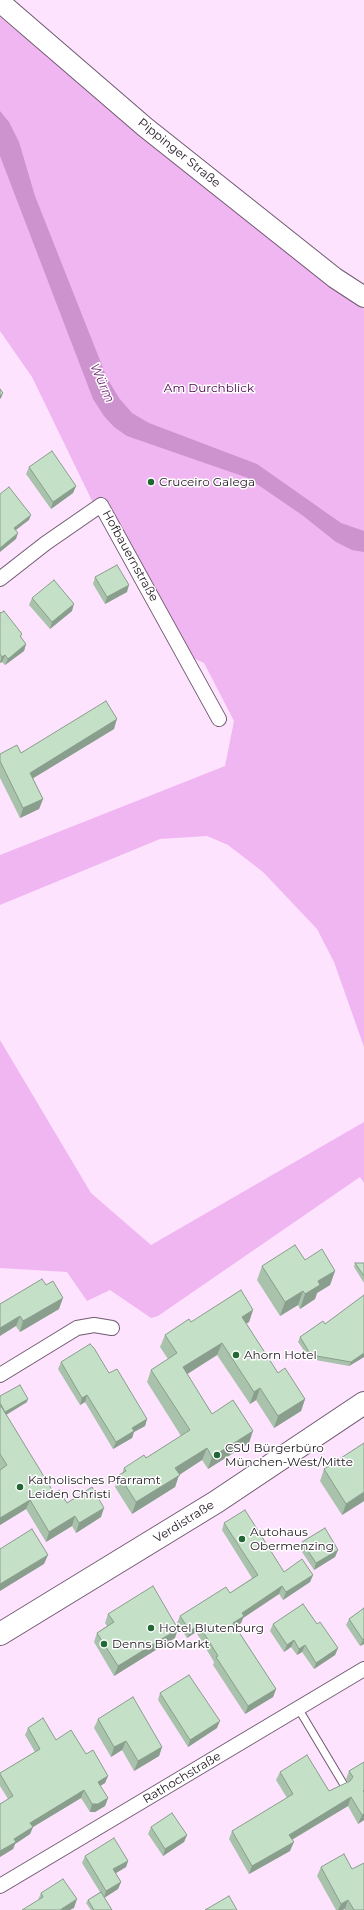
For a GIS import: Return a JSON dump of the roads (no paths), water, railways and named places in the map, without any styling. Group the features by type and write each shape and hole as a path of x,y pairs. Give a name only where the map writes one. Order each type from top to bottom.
{"main road":[{"name":"Pippinger Straße","path":"0,2 145,127 335,278 364,297"},
{"name":"Verdistraße","path":"0,1634 216,1502 364,1402"}],"street":[{"name":"Hofbauernstraße","path":"0,579 46,543 101,505 219,719"},
{"path":"0,1375 77,1328 94,1325 112,1328"},
{"name":"Rathochstraße","path":"0,1886 364,1669"}],"lane":[{"path":"298,1708 344,1785"}],"water":[{"name":"Würm","path":"0,111 9,122 19,142 35,196 107,378 119,398 132,413 149,423 257,464 341,523 364,531 364,552 352,550 336,542 302,515 248,478 127,436 114,427 104,416 93,399 0,156"}],"place":[{"name":"Cruceiro Galega","path":"151,482"},
{"name":"Ahorn Hotel","path":"236,1355"},
{"name":"CSU Bürgerbüro München-West/Mitte","path":"217,1455"},
{"name":"Katholisches Pfarramt Leiden Christi","path":"20,1487"},
{"name":"Autohaus Obermenzing","path":"242,1539"},
{"name":"Hotel Blutenburg","path":"151,1628"},
{"name":"Denns BioMarkt","path":"104,1644"}],"park label":[{"name":"Am Durchblick","path":"209,388"}]}
